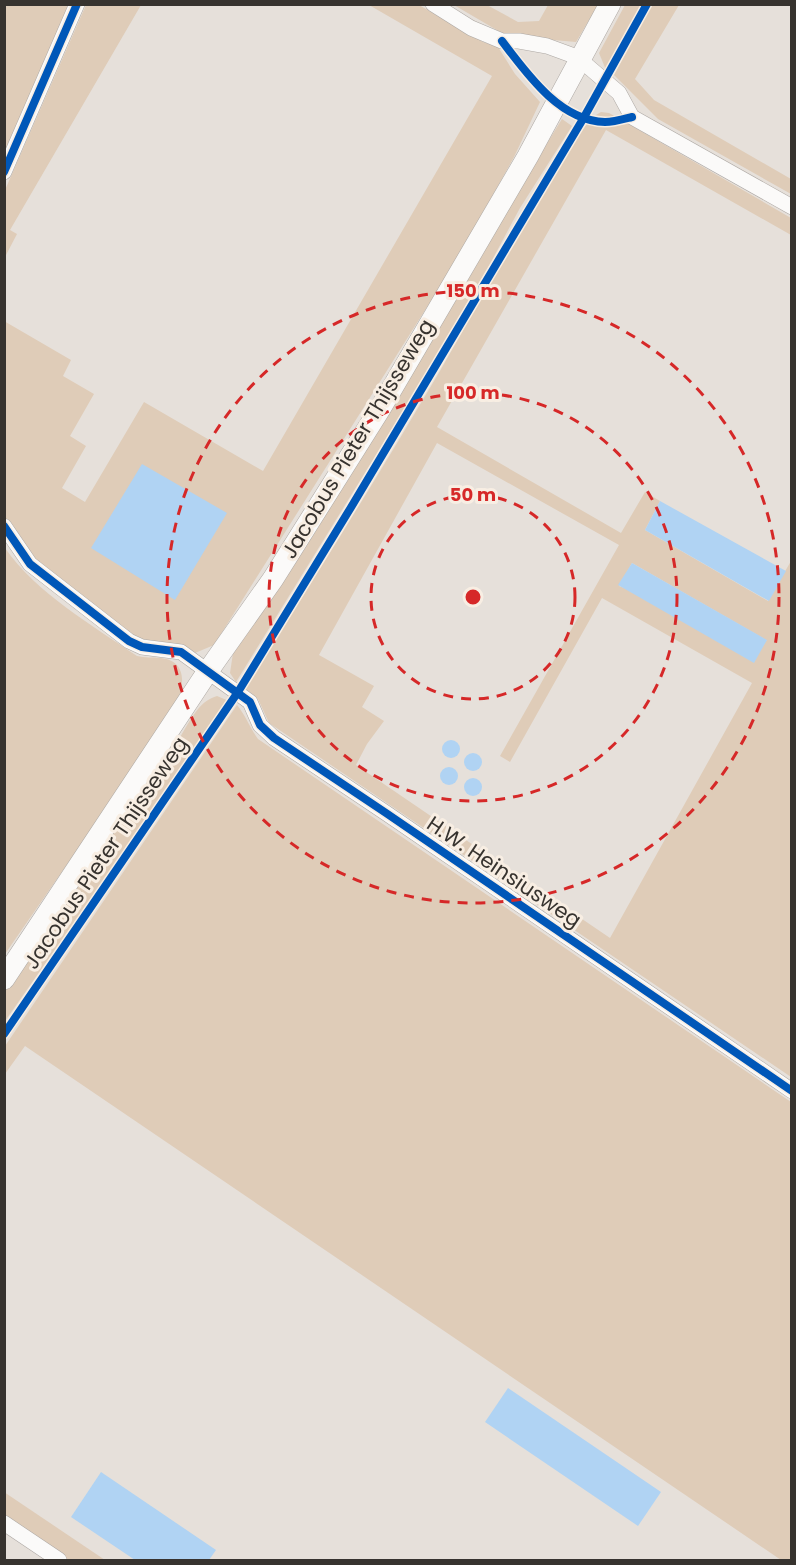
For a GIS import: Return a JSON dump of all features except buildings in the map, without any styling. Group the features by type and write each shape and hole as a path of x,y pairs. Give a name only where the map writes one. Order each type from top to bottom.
{"street":[{"path":"4,172 77,4"},
{"path":"433,4 471,28 502,41 519,41 547,46 580,60 619,93 632,117 792,207"},
{"name":"Jacobus Pieter Thijsseweg","path":"4,980 208,671 273,579 380,409 528,156 610,4"},
{"name":"H.W. Heinsiusweg","path":"4,526 30,564 129,641 141,647 181,651 250,702 260,725 274,738 792,1091"},
{"path":"4,1523 59,1560"}],"shaded area":[{"path":"4,5 71,5 4,155"},
{"path":"86,5 141,5 10,230 17,234 5,257 5,190"},
{"path":"369,5 419,5 483,42 498,47 515,74 540,102 514,157 456,261 214,645 195,653 141,642 30,558 4,520 4,321 71,360 63,376 94,394 70,436 86,446 62,488 85,502 144,402 263,471 492,76"},
{"path":"454,5 487,5 518,22 539,21 548,5 598,5 576,42 507,36"},
{"path":"625,5 642,5 606,70 599,53"},
{"path":"651,5 679,5 635,79 654,100 791,179 791,194 658,119 614,75"},
{"path":"601,112 609,113 791,218 791,235 606,130 437,427 621,533 645,492 660,501 645,530 768,601 791,561 791,1077 269,723 258,699 245,688 344,531 440,371 531,211 591,118","holes":["437,443 619,545 500,756 510,762 602,598 752,683 610,938 356,765 367,744 384,721 362,707 374,686 319,655","632,563 766,640 767,641 619,586"]},
{"path":"562,119 572,126 520,208 419,385 236,682 230,673 233,653"},
{"path":"5,548 32,580 66,607 137,656 171,661 178,666 182,681 179,698 171,714 5,954"},
{"path":"217,696 229,701 5,1021 5,989 195,713 204,703"},
{"path":"237,705 258,739 791,1102 791,1560 781,1560 25,1046 5,1074 5,1046"},
{"path":"4,1492 105,1560 69,1560 5,1517"}],"water":[{"path":"142,464 227,513 175,600 91,548"},
{"path":"660,501 786,571 769,601 645,530"},
{"path":"632,563 767,640 754,663 618,585"},
{"path":"447,740 455,740 460,745 458,756 447,758 442,753 442,745"},
{"path":"469,753 477,753 482,758 480,769 469,771 464,766 464,758"},
{"path":"445,767 453,767 458,772 456,783 445,785 440,780 440,772"},
{"path":"469,778 477,778 482,783 480,794 469,796 464,791 464,783"},
{"path":"508,1388 661,1492 638,1526 485,1422"},
{"path":"101,1472 216,1550 209,1560 135,1560 71,1517"}],"cycle path":[{"path":"4,172 77,4"},
{"path":"4,1034 238,692 583,119 647,4"},
{"path":"502,41 546,94 573,114 589,120 605,122 632,117"},
{"path":"4,526 30,564 129,641 142,647 181,652 250,702 260,725 274,738 792,1091"}]}
